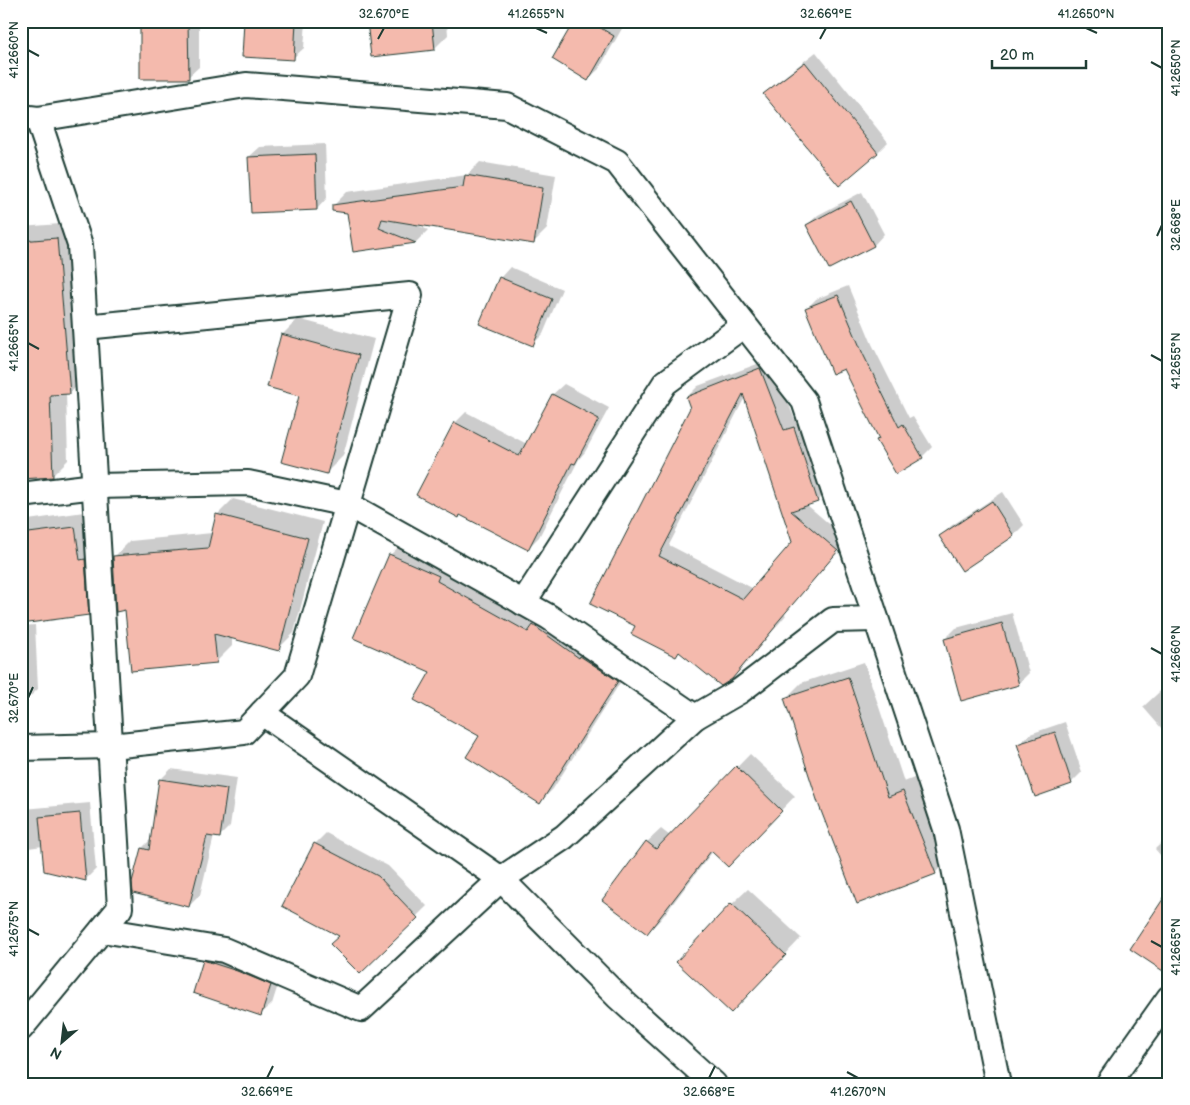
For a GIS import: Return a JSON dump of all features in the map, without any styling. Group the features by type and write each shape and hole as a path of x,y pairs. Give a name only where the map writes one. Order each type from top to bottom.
{"street":[{"path":"21,1028 120,908 80,245 29,118 246,85 507,106 617,162 804,402 946,829 998,1084"},
{"path":"21,748 111,746 244,732 297,676 410,295 85,327"},
{"path":"523,603 665,383 744,325"},
{"path":"21,495 95,486 248,482 347,504 549,617 695,717"},
{"path":"102,930 224,950 361,1009 501,879 564,837 695,717 740,691 833,620 876,619"},
{"path":"262,713 501,879 618,997 714,1084"},
{"path":"1108,1084 1169,998"}],"building":[{"path":"140,21 188,21 189,79 140,79"},
{"path":"244,21 296,21 294,60 242,57"},
{"path":"367,21 432,21 435,50 371,57"},
{"path":"574,21 589,21 614,36 588,81 552,59"},
{"path":"805,62 878,153 839,186 763,94"},
{"path":"315,154 317,210 251,213 248,157"},
{"path":"465,175 543,188 534,244 382,219 379,228 416,243 353,252 347,213 332,211 332,205 463,187"},
{"path":"851,201 874,246 829,269 806,225"},
{"path":"57,238 70,394 50,395 53,477 21,479 21,241"},
{"path":"499,277 552,299 533,346 479,324"},
{"path":"838,295 863,354 899,427 903,424 923,458 896,474 876,440 879,439 844,369 832,374 805,308"},
{"path":"281,334 359,355 327,474 281,462 299,396 267,387"},
{"path":"760,368 784,430 794,427 818,502 791,511 838,551 732,679 721,686 679,652 676,657 631,634 635,626 590,604 690,408 686,397","holes":["743,394 792,542 743,599 659,556"]},
{"path":"552,394 599,419 575,464 572,463 528,550 460,515 459,518 416,495 454,422 519,456"},
{"path":"992,501 1014,536 962,571 939,536"},
{"path":"216,514 308,538 279,651 214,634 217,663 131,671 125,610 116,612 113,556 208,548"},
{"path":"75,527 80,560 85,559 89,615 21,624 21,534"},
{"path":"389,554 439,576 437,581 528,632 533,625 579,658 580,656 618,681 540,804 466,757 479,736 414,700 430,672 353,638"},
{"path":"1002,623 1019,685 961,701 944,639"},
{"path":"848,677 888,797 903,791 936,874 857,904 818,803 784,698"},
{"path":"1055,732 1072,784 1035,797 1017,744"},
{"path":"736,766 782,811 728,867 711,851 647,934 602,900 646,841 656,849"},
{"path":"159,779 227,789 220,838 207,836 189,907 133,893 132,882 141,848 149,850"},
{"path":"80,813 86,881 44,871 39,817"},
{"path":"314,843 378,876 418,918 360,974 330,944 339,936 282,906"},
{"path":"1169,890 1169,975 1130,949"},
{"path":"731,903 786,955 731,1013 676,962"},
{"path":"203,960 271,985 261,1016 193,993"}]}
